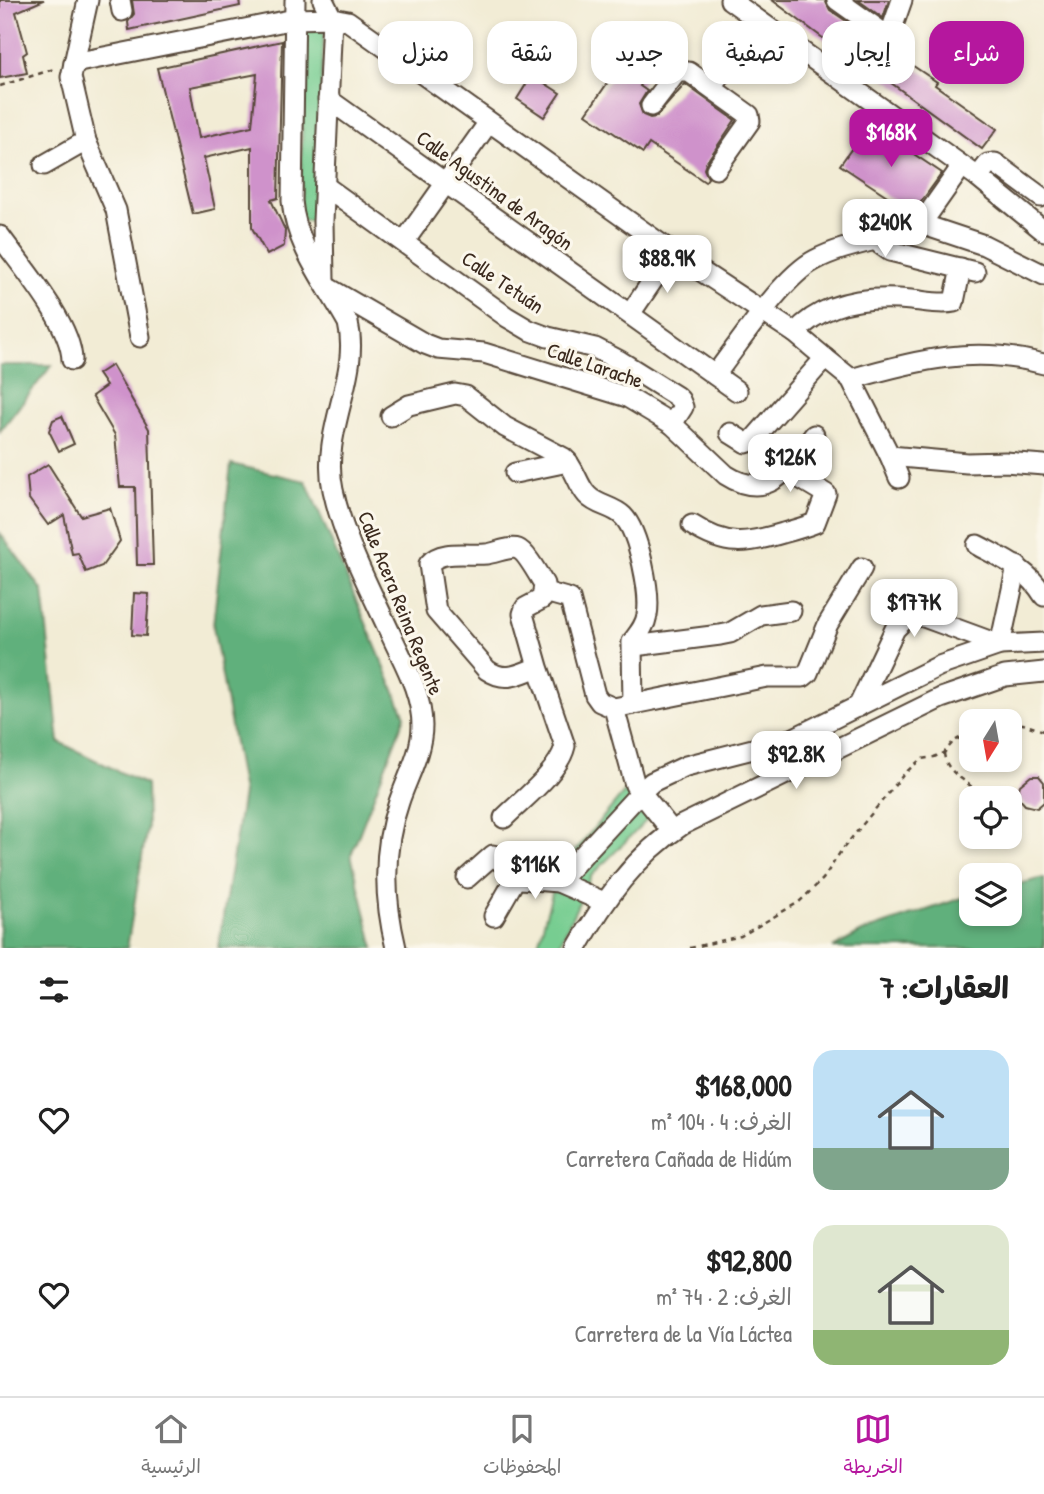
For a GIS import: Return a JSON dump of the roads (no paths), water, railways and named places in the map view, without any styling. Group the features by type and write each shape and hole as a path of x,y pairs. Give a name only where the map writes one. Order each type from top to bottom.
{"street":[{"path":"88,0 71,77 86,141 116,210 140,337"},
{"path":"730,0 759,21"},
{"path":"837,0 889,37 902,0"},
{"path":"74,63 295,9 327,9 363,30 672,252 795,333 850,379 899,478"},
{"path":"295,9 293,218 305,251 327,285"},
{"path":"327,9 327,285"},
{"path":"808,56 970,172 1044,231"},
{"path":"650,106 677,72 689,72 749,115 750,121 716,169"},
{"path":"712,88 715,84"},
{"name":"Calle Agustina de Aragón","path":"328,99 737,391"},
{"path":"404,242 489,122"},
{"path":"44,166 86,141"},
{"path":"715,375 790,279 809,264 830,254 913,229 970,172 995,163 1041,197"},
{"name":"Calle Tetuán","path":"325,186 529,330 595,348 676,396 683,407 672,424"},
{"path":"920,224 984,246 1044,275"},
{"path":"0,236 63,326 72,360"},
{"path":"795,333 818,313 848,303 886,299 954,302 968,270 890,251 880,244 879,240"},
{"path":"629,314 672,252"},
{"name":"Calle Acera Reina Regente","path":"327,285 348,323 351,334 351,356 337,412 330,457 332,488 349,538 410,677 422,714 419,744 393,822 386,866 386,895 396,948"},
{"name":"Calle Larache","path":"327,285 425,344 438,349 484,353 611,390 650,409 672,424 736,482 751,486 766,485 786,470 814,435"},
{"path":"850,379 916,360 946,356 1007,356 1044,364"},
{"path":"730,433 746,443 752,441 825,358"},
{"path":"391,416 409,405 455,394 466,396 505,428 568,462 582,490 591,499 620,513 627,520 635,537 648,603 647,616 640,635 633,639 623,706 635,785 672,831"},
{"path":"890,456 967,463 1005,461 1044,465"},
{"path":"515,473 568,462"},
{"path":"692,525 724,541 742,542 759,540 812,524 818,519 826,494 786,470"},
{"path":"976,545 1017,566 1032,579 1044,596"},
{"path":"504,818 554,768 563,757 565,746 523,614 525,608 542,599 544,584 518,548 469,556 434,557 429,564 436,611 488,670 503,678 538,667"},
{"path":"1000,645 1017,566"},
{"path":"545,592 570,599 595,695 600,702 623,706 767,677 803,677 808,673 837,606 862,568"},
{"path":"632,645 730,633 761,615 791,611"},
{"path":"858,706 895,629 905,619 920,616 1000,645"},
{"path":"558,882 640,793 652,782 677,769 792,739 939,666 1000,645 1044,643"},
{"path":"577,948 604,902 655,844 672,831 941,698 1005,676 1044,672"},
{"path":"467,878 493,855 517,876 528,880 558,882 604,902"},
{"path":"494,916 517,876"}]}
